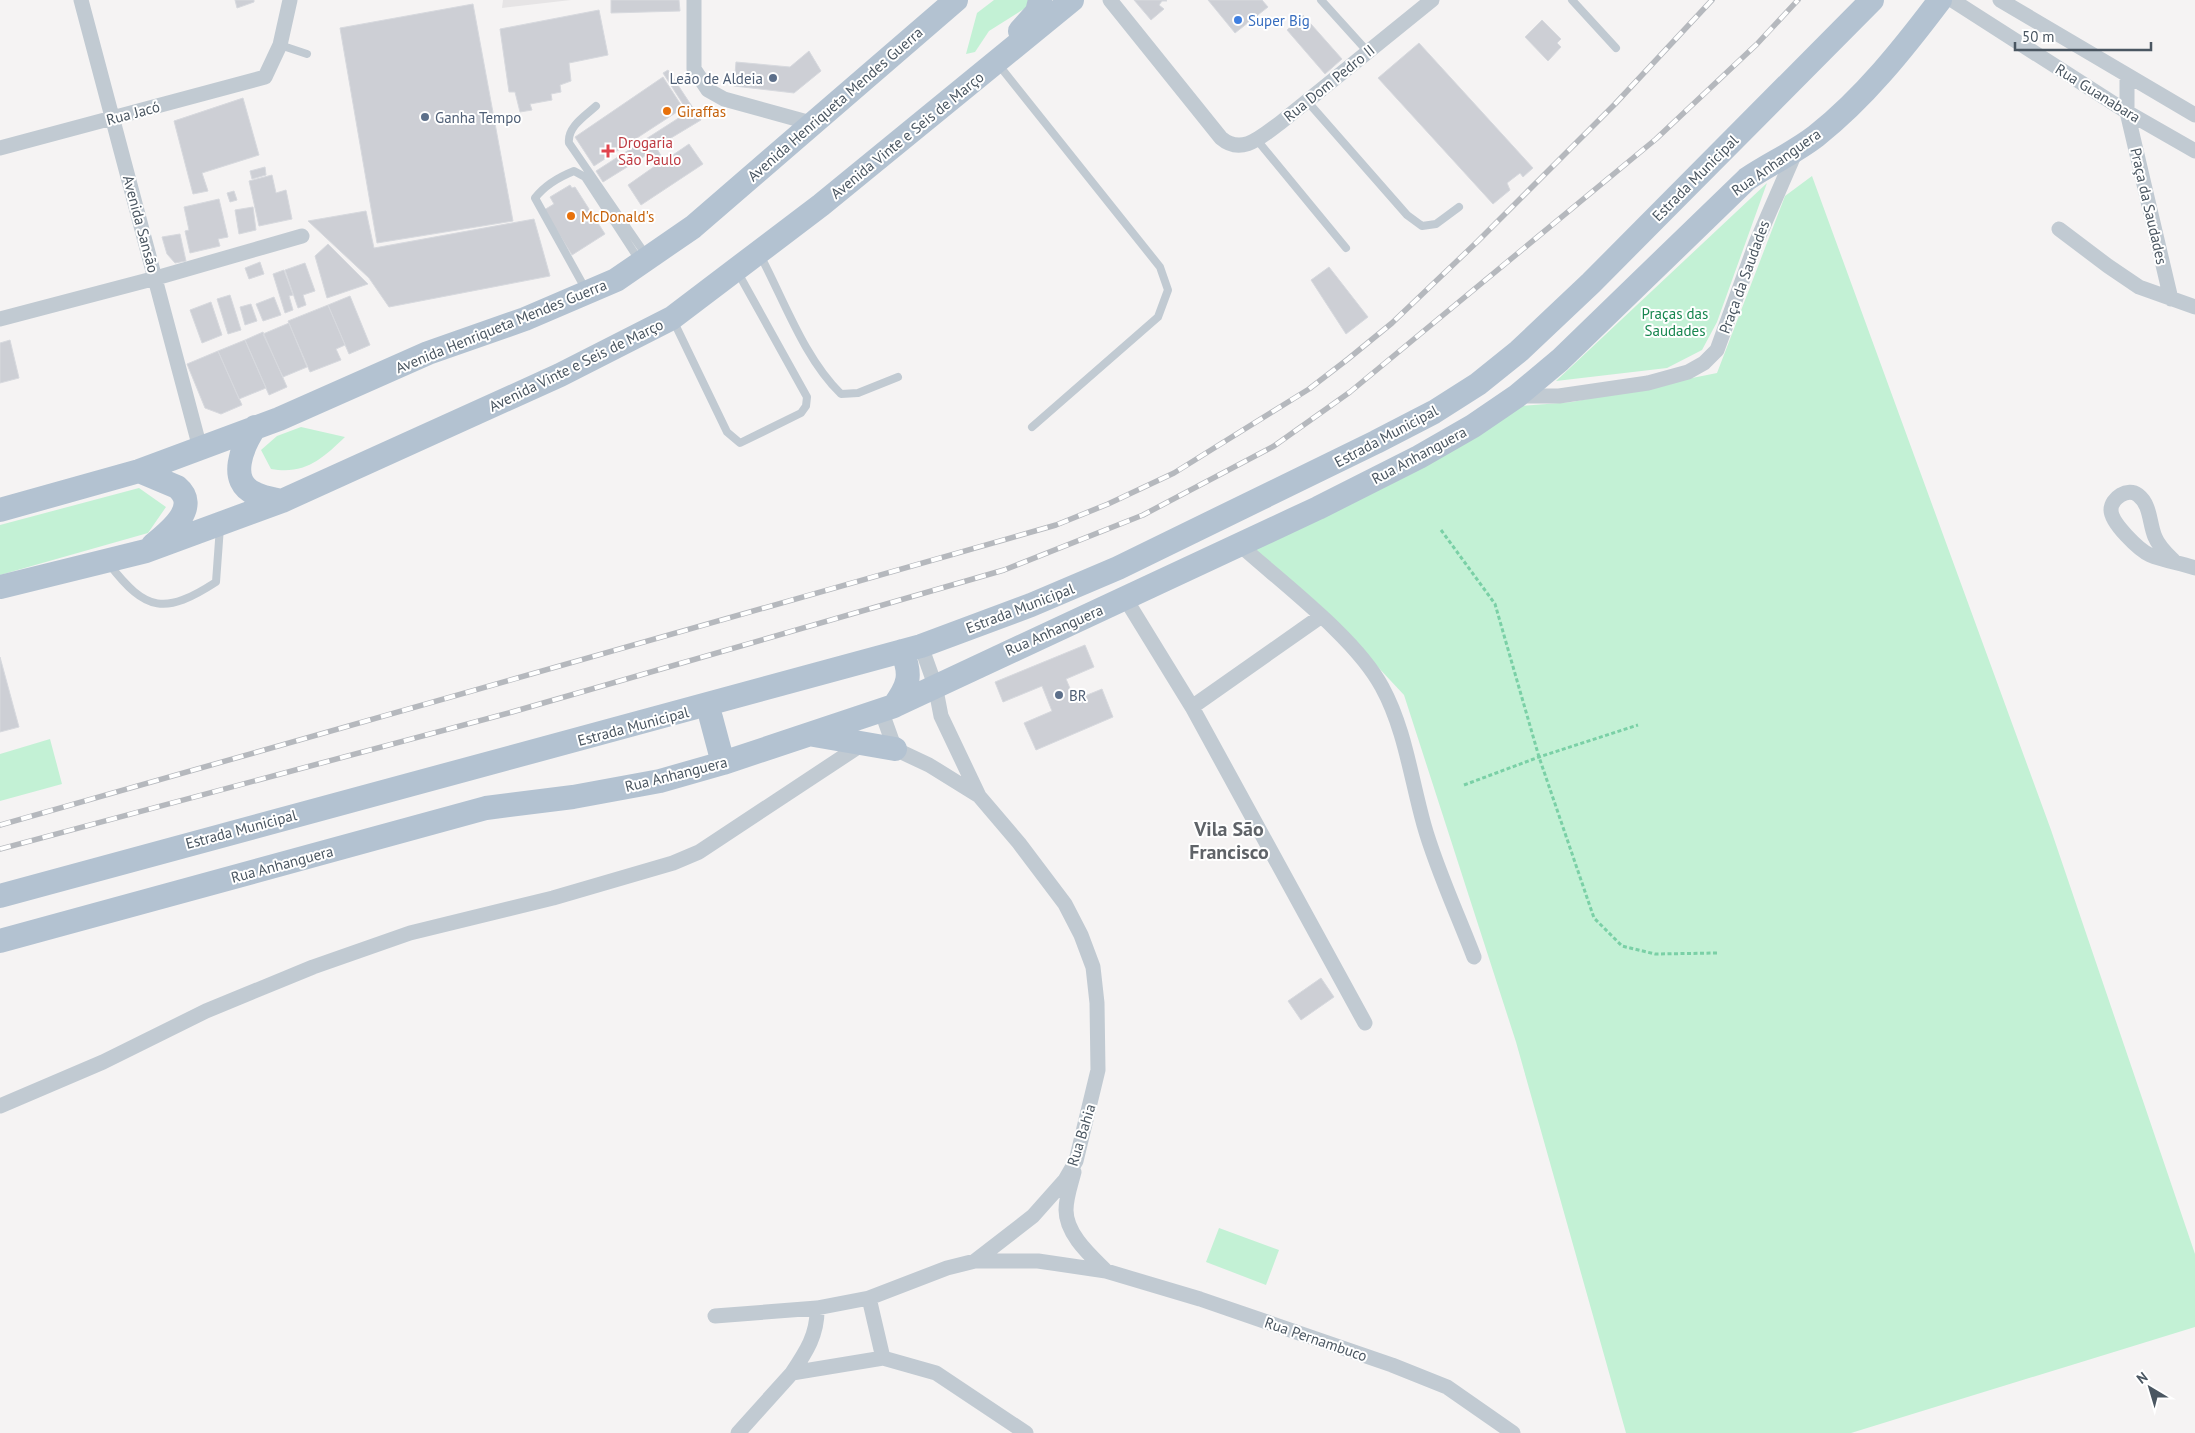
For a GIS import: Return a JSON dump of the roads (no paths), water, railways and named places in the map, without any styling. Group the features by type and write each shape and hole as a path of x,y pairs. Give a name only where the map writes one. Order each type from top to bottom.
{"main road":[{"name":"Avenida Henriqueta Mendes Guerra","path":"0,510 139,471 279,419 428,353 526,319 616,280 693,227 811,123 956,0"},
{"path":"996,62 1037,12 1040,0"},
{"name":"Avenida Vinte e Seis de Março","path":"0,587 146,551 282,501 560,375 672,318 760,253 1072,0"},
{"name":"Estrada Municipal","path":"0,896 330,805 807,678 911,648 1031,606 1118,568 1376,442 1434,412 1478,384 1532,339 1591,283 1872,0"},
{"name":"Rua Anhanguera","path":"0,941 486,808 573,797 660,781 812,735 887,708 1240,545 1419,457 1518,396 1560,360 1747,179 1766,166 1796,151 1854,102 1897,56 1940,0"},
{"path":"256,427 245,442 240,456 241,479 254,494 282,501"},
{"path":"139,471 177,487 182,491 187,502 182,516 172,529 146,551"},
{"path":"887,708 905,691 911,648"},
{"path":"466,770 514,768 711,718 736,708 779,696 807,678"},
{"path":"711,718 723,763"},
{"path":"812,735 895,749"}],"street":[{"name":"Avenida Sansão","path":"82,0 111,118 156,278 200,448"},
{"path":"280,45 290,0"},
{"path":"694,0 694,69 708,90 724,99 811,123"},
{"name":"Rua Dom Pedro II","path":"1110,0 1221,138 1229,145 1242,146 1257,140 1308,101 1432,0"},
{"name":"Rua Guanabara","path":"1952,0 2127,112 2195,151"},
{"path":"2000,0 2195,115"},
{"name":"Rua Jacó","path":"0,148 265,77 280,45"},
{"name":"Praça da Saudades","path":"2127,75 2127,112 2171,299"},
{"name":"Praça da Saudades","path":"1518,396 1559,396 1648,383 1688,372 1704,363 1717,350 1756,243 1796,151"},
{"path":"2059,228 2108,266 2140,287 2195,307"},
{"path":"0,319 156,278 302,236"},
{"path":"2174,561 2155,538 2143,500 2136,493 2128,492 2118,496 2112,503 2110,511 2114,522 2136,544 2150,555 2195,568"},
{"path":"1240,545 1320,616 1360,655 1382,686 1396,716 1424,827 1474,957"},
{"path":"1126,598 1192,708 1365,1022"},
{"path":"1192,708 1320,616"},
{"path":"911,648 934,685 941,716 979,796"},
{"path":"887,708 895,749 929,765 979,796"},
{"path":"0,1106 103,1062 206,1011 313,967 410,933 553,898 672,863 699,852 864,743"},
{"name":"Rua Bahia","path":"715,1316 818,1308 868,1298 947,1268 975,1261 1033,1216 1065,1180 1076,1161 1098,1070 1097,1003 1093,967 1081,935 1065,904 1019,843 979,796"},
{"name":"Rua Pernambuco","path":"1076,1161 1066,1203 1069,1223 1082,1246 1106,1271"},
{"name":"Rua Pernambuco","path":"975,1261 1038,1261 1106,1271 1200,1299 1392,1365 1446,1387 1514,1433"},
{"path":"868,1298 883,1358"},
{"path":"738,1433 792,1373 808,1348 818,1322 818,1308"},
{"path":"792,1373 883,1358 936,1373 1026,1433"}],"lane":[{"path":"1321,0 1368,52"},
{"path":"1572,0 1616,48"},
{"path":"280,45 307,54"},
{"path":"996,62 1160,267 1168,290 1158,317 1032,427"},
{"path":"1308,101 1407,215 1422,226 1436,224 1459,207"},
{"path":"596,106 573,127 568,135 569,143 645,261"},
{"path":"1257,140 1346,248"},
{"path":"587,292 534,198 541,190 559,177 574,171 586,178 645,261"},
{"path":"760,253 824,378 841,394 858,393 898,377"},
{"path":"672,318 727,432 733,439 740,443 801,413 806,406 807,397 736,271"},
{"path":"107,561 126,586 144,600 156,605 168,604 203,591 216,582 220,525"}],"railway":[{"path":"0,825 1056,525 1108,504 1174,473 1309,389 1392,323 1478,241 1615,104 1712,0"},
{"path":"0,849 512,712 1004,570 1143,515 1274,446 1350,392 1656,139 1757,44 1798,0"}],"place":[{"name":"Super Big","path":"1238,20"},
{"name":"Leão de Aldeia","path":"773,78"},
{"name":"Giraffas","path":"667,111"},
{"name":"Ganha Tempo","path":"425,117"},
{"name":"Drogaria São Paulo","path":"608,151"},
{"name":"McDonald's","path":"571,216"},
{"name":"BR","path":"1059,695"}],"district":[{"name":"Vila São Francisco","path":"1229,840"}],"park label":[{"name":"Praças das Saudades","path":"1675,322"}]}
